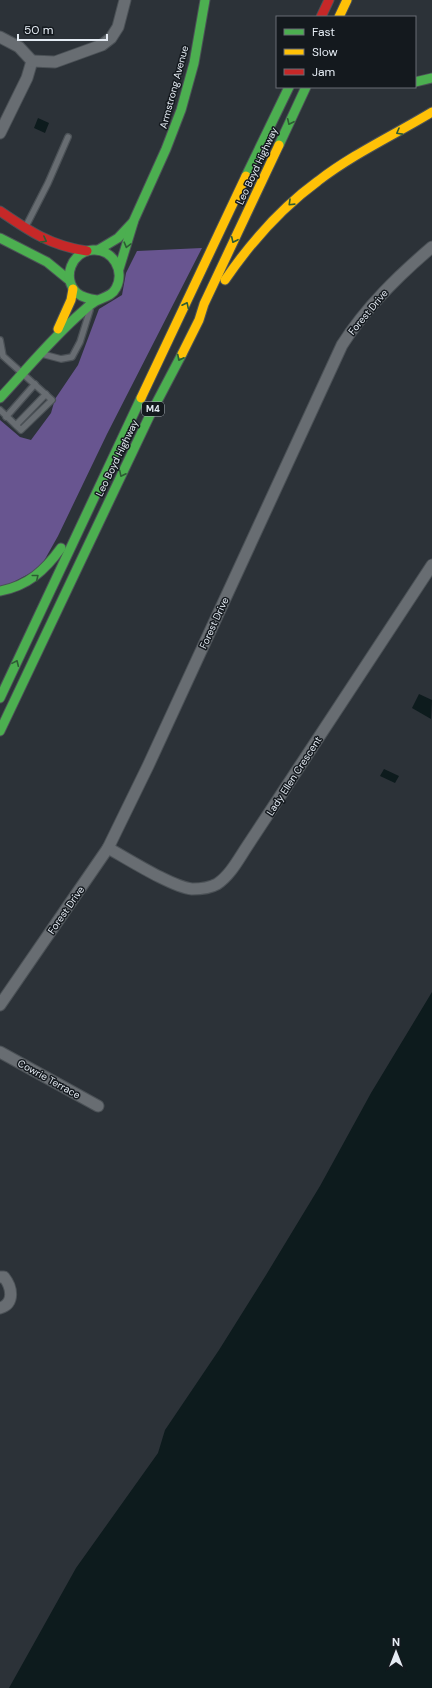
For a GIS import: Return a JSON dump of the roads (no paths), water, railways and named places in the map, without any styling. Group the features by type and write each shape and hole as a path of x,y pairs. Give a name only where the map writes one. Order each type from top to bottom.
{"main road":[{"name":"Armstrong Avenue","path":"119,269 134,221 177,123 186,91 205,0"},
{"path":"321,16 329,0"},
{"path":"339,16 347,0"},
{"path":"416,82 432,78"},
{"name":"Leo Boyd Highway","path":"0,698 87,510 289,88"},
{"name":"Leo Boyd Highway","path":"0,731 147,422 199,320 204,304 306,88"},
{"path":"199,320 248,249 300,194 334,169 432,112"},
{"path":"0,211 46,242 87,251 98,250 111,256 119,269 120,280 115,290 107,297 94,302 78,314 50,342 0,398"},
{"name":"Armstrong Avenue","path":"98,250 118,238 134,221"},
{"path":"0,238 47,262 69,280 73,289 82,297 94,302"},
{"path":"69,280 72,263 76,258 87,251"},
{"path":"50,342 65,315 71,300 73,289"},
{"path":"0,591 21,586 41,572 56,555 87,510"}],"street":[{"path":"0,38 19,47 32,61 55,62 102,45 111,38 118,27 125,0"},
{"path":"0,133 27,78 32,61"},
{"name":"Forest Drive","path":"0,1005 108,848 148,766 342,345 356,324 374,302 432,247"},
{"name":"Lady Ellen Crescent","path":"108,848 152,872 191,889 202,889 216,884 230,872 432,565"},
{"name":"Cowrie Terrace","path":"0,1052 98,1106"},
{"path":"0,1277 4,1277 9,1283 11,1292 10,1300 5,1307 0,1308"}],"lane":[{"path":"24,228 48,183 68,138"},
{"path":"40,354 61,359 72,357 80,342 94,302"},
{"path":"0,340 1,355 23,372 52,400 21,430 0,410"},
{"path":"6,416 35,384"}]}
